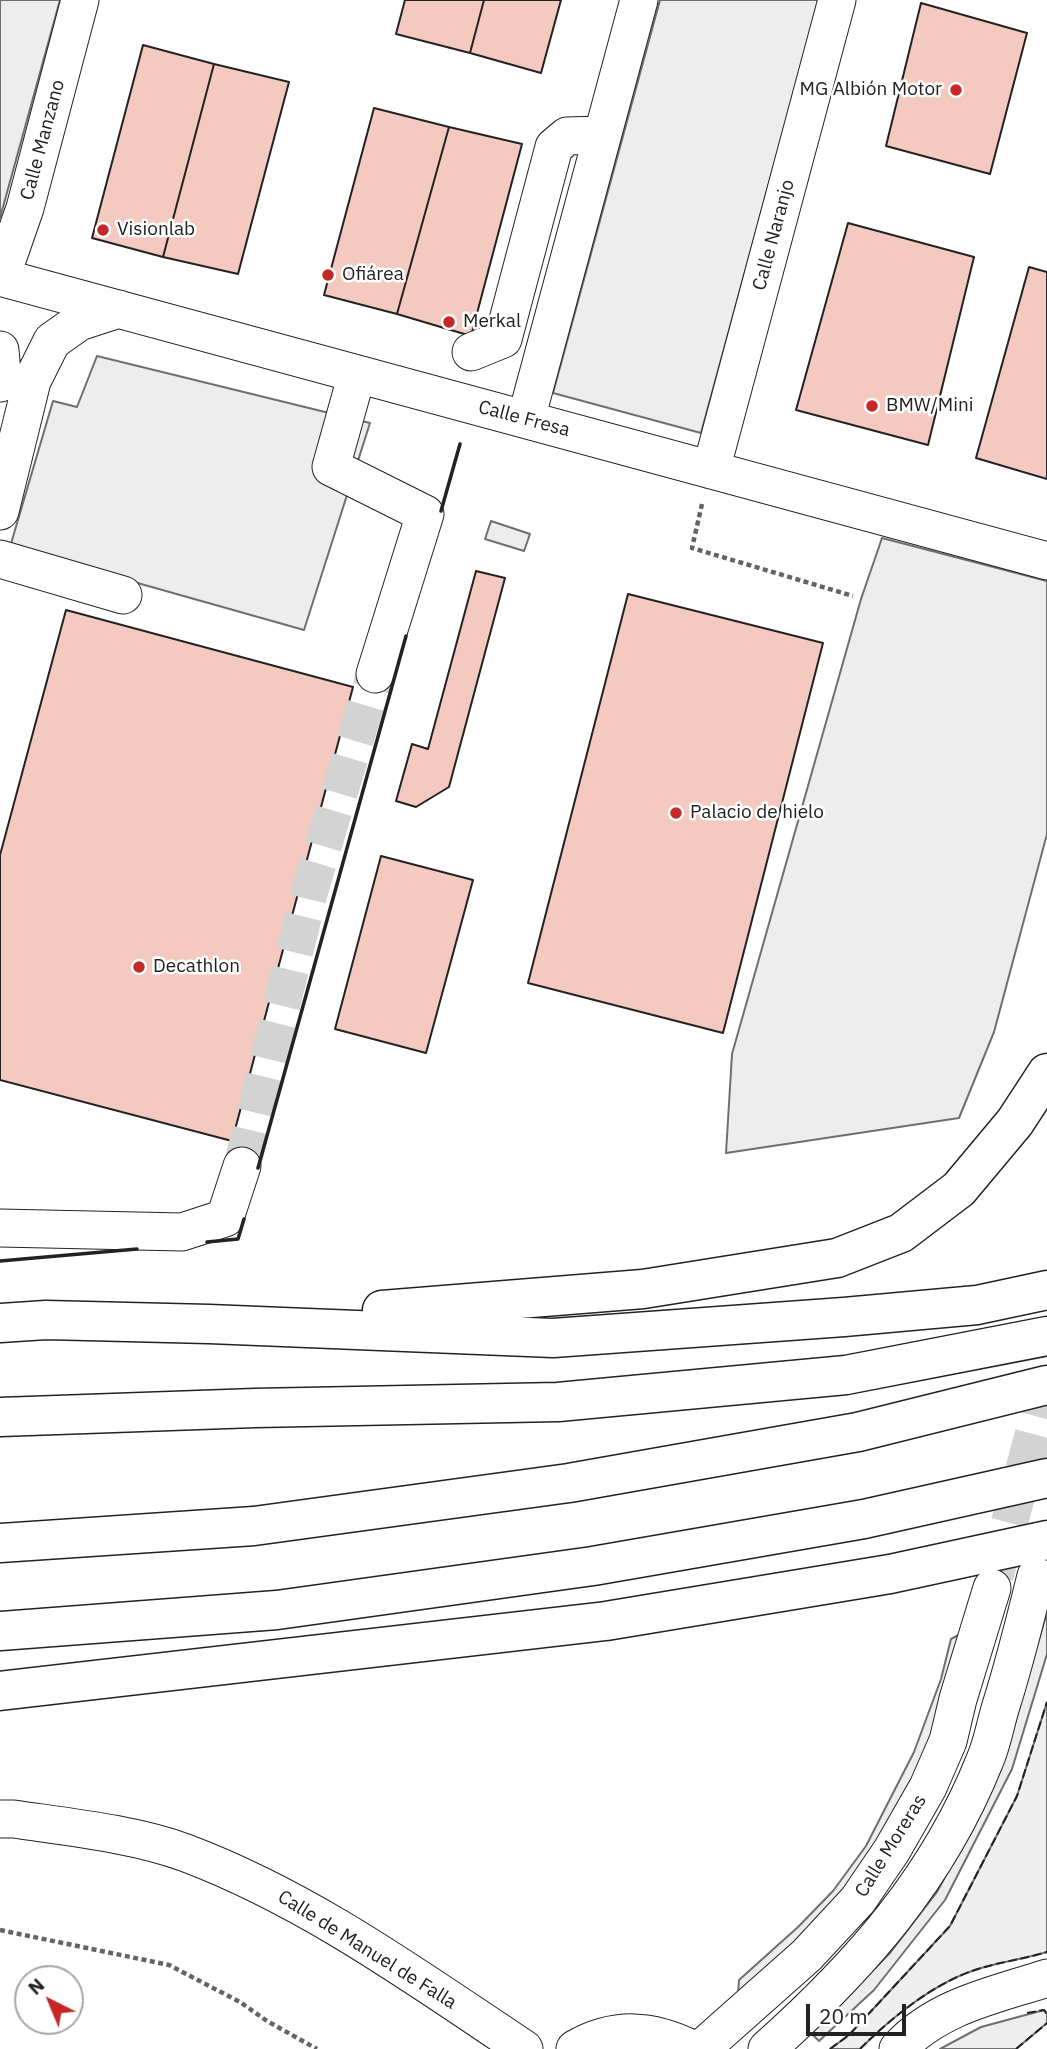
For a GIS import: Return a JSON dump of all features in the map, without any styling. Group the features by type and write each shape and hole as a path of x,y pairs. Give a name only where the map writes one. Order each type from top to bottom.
{"highway":[{"path":"209,1324 643,1289 837,1258 901,1233 959,1189 1015,1122 1047,1073"},
{"path":"0,1323 46,1320 209,1324 552,1338 977,1305 1047,1290"},
{"path":"0,1417 242,1408 558,1402 846,1376 1047,1336"},
{"path":"0,1543 254,1526 569,1483 858,1432 1047,1385"},
{"path":"0,1631 277,1610 593,1566 864,1519 1047,1478"},
{"path":"0,1691 606,1621 890,1574 1047,1540"}],"street":[{"name":"Calle Manzano","path":"0,277 25,208 80,0"},
{"path":"526,419 639,0"},
{"name":"Calle Naranjo","path":"711,470 837,0"},
{"path":"471,352 503,339 554,147 567,136 602,135"},
{"name":"Calle Fresa","path":"0,277 1047,561"},
{"path":"0,511 32,381 52,341 79,322 119,309"},
{"path":"0,350 0,383"},
{"path":"357,374 331,467 425,514 375,674"},
{"path":"0,559 123,595"},
{"path":"0,1228 182,1232 225,1218 242,1166"},
{"path":"767,2049 855,1965 896,1916 930,1868 985,1759 1014,1664 1036,1576"},
{"name":"Calle Moreras","path":"701,2049 807,1955 858,1900 892,1850 928,1787 948,1741 992,1588"},
{"name":"Calle de Manuel de Falla","path":"0,1819 107,1833 171,1849 266,1888 346,1932 524,2049"},
{"path":"898,2049 931,2023 963,2004 1047,1978"},
{"path":"919,2049 979,2008 1047,1988"},
{"path":"575,2049 606,2035 638,2032 669,2037 692,2049"}],"path":[{"path":"711,470 692,548 853,596"},
{"path":"0,1930 170,1965 240,2002 267,2021 317,2049"}],"shaded area":[{"path":"0,0 60,0 0,218"},
{"path":"660,0 819,0 701,433 553,393"},
{"path":"97,356 370,423 304,630 10,547 53,401 77,407"},
{"path":"491,521 530,534 524,551 485,539"},
{"path":"882,538 1047,581 1047,834 994,1032 959,1118 726,1153 732,1054 861,599"},
{"path":"1047,1612 1047,1654 1012,1769 945,1900 874,1990 819,2041 811,2033 890,1953 937,1892 970,1830 1007,1751"},
{"path":"964,1632 927,1755 877,1845 831,1909 738,1995 739,1980 833,1891 866,1846 914,1752 941,1679 951,1639"},
{"path":"1047,1702 1047,1952 962,1975 915,2002 860,2049 830,2049 849,2035 950,1926 1017,1796"},
{"path":"1044,2010 1047,2023 1016,2049 940,2049 981,2027"}],"building":[{"path":"405,0 484,0 470,53 396,34"},
{"path":"484,0 561,0 541,73 470,53"},
{"name":"MG Albión Motor","path":"921,3 1027,33 990,174 886,146"},
{"path":"143,45 214,64 163,257 92,238"},
{"path":"214,64 289,82 238,274 163,257"},
{"path":"374,108 449,127 397,314 324,295"},
{"path":"449,127 522,144 471,336 397,314"},
{"path":"848,223 974,257 928,445 796,410"},
{"path":"1029,267 1047,272 1047,479 976,458"},
{"path":"476,571 505,578 449,787 416,807 396,801 412,744 428,749"},
{"name":"Palacio de hielo","path":"628,594 823,643 723,1033 528,983"},
{"name":"Decathlon","path":"66,610 353,687 232,1141 0,1080 0,855"},
{"path":"381,856 473,880 426,1053 335,1029"}],"tunnel":[{"path":"242,1166 310,890 375,674"},
{"path":"995,1576 1047,1384"}],"fence":[{"path":"830,2049 849,2035 950,1926 1017,1796 1047,1702"},
{"path":"860,2049 900,2013 946,1983 978,1969 1047,1952"},
{"path":"1027,2013 1044,2010 1047,2014"},
{"path":"1016,2049 1047,2023"}],"wall":[{"path":"441,511 460,444"},
{"path":"258,1168 406,636"},
{"path":"207,1242 238,1239 244,1219"},
{"path":"0,1261 137,1249"}],"place":[{"name":"MG Albión Motor","path":"956,90"},
{"name":"Visionlab","path":"103,230"},
{"name":"Ofiárea","path":"328,275"},
{"name":"Merkal","path":"449,322"},
{"name":"BMW/Mini","path":"872,406"},
{"name":"Palacio de hielo","path":"676,813"},
{"name":"Decathlon","path":"139,967"}]}
